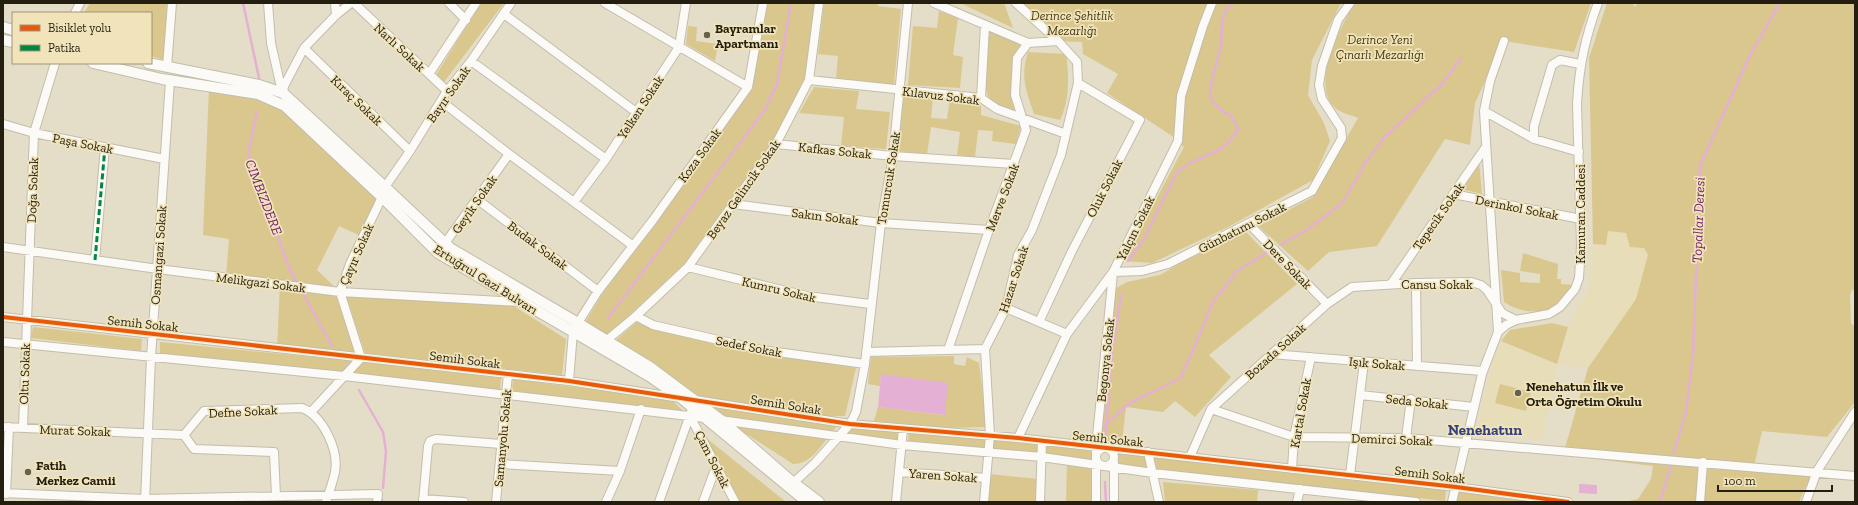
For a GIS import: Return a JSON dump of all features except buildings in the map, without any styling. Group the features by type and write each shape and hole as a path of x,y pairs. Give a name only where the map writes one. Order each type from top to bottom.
{"main road":[{"name":"Ertuğrul Gazi Bulvarı","path":"98,64 170,81 258,94 285,106 329,149 382,197 438,253 521,302 607,340 650,367 692,408 720,420 819,502"},
{"name":"Ertuğrul Gazi Bulvarı","path":"152,64 259,85 282,93 450,248 576,327 681,398 807,502"}],"street":[{"path":"166,68 172,3"},
{"path":"268,3 271,43 282,93"},
{"path":"335,3 336,15"},
{"path":"282,93 284,86 304,48 336,15 351,3"},
{"name":"Narlı Sokak","path":"354,3 447,91"},
{"path":"449,3 466,20"},
{"path":"429,74 476,3"},
{"name":"Bayır Sokak","path":"385,187 410,151 447,91 471,61 511,3"},
{"path":"604,3 748,87"},
{"path":"620,12 622,3"},
{"name":"Yelken Sokak","path":"574,202 606,158 679,47 686,3"},
{"name":"Koza Sokak","path":"576,327 598,291 652,220 748,87 763,3"},
{"name":"Beyaz Gelincik Sokak","path":"607,340 636,316 688,267 776,144 809,80 819,3"},
{"name":"Tomurcuk Sokak","path":"793,482 815,463 840,436 850,424 856,412 865,364 870,304 881,223 893,156 908,3"},
{"path":"934,3 1028,43 1058,41"},
{"path":"1016,3 1058,41"},
{"name":"Yalçın Sokak","path":"1018,438 1067,334 1113,272 1178,141 1181,96 1203,26 1212,3"},
{"name":"Günbatımı Sokak","path":"1113,272 1142,271 1168,264 1312,191 1342,138 1341,128 1322,100 1319,85 1322,66 1338,20 1350,3"},
{"name":"Kamuran Caddesi","path":"1498,332 1506,325 1516,320 1549,314 1560,307 1575,290 1579,278 1581,220 1577,104 1580,64 1598,3"},
{"path":"504,14 636,112"},
{"path":"981,98 985,25"},
{"name":"Hazar Sokak","path":"985,349 1006,308 1018,255 1032,230 1061,155 1066,134 1078,83 1077,62 1058,41"},
{"path":"1452,502 1482,371 1498,332 1488,202 1484,111 1490,82 1504,41"},
{"name":"Merve Sokak","path":"948,350 989,230 1026,130 1024,118 1015,95 1017,58 1028,43"},
{"name":"Kıraç Sokak","path":"304,48 410,151"},
{"path":"1534,139 1534,126 1552,65 1560,60 1580,64"},
{"path":"471,61 606,158"},
{"name":"Doğa Sokak","path":"26,320 34,134 55,64"},
{"name":"Kılavuz Sokak","path":"809,80 981,98 997,109 1066,134"},
{"name":"Osmangazi Sokak","path":"145,500 151,357 170,81"},
{"name":"Oluk Sokak","path":"1040,322 1072,251 1140,120 1078,83"},
{"path":"442,101 509,154 632,245"},
{"path":"1484,111 1534,139 1579,152"},
{"name":"Paşa Sokak","path":"3,124 34,134 164,159"},
{"name":"Kafkas Sokak","path":"776,144 893,156 1014,164"},
{"path":"96,260 104,147"},
{"name":"Tepecik Sokak","path":"1390,284 1485,148"},
{"name":"Geyik Sokak","path":"438,253 478,200 509,154"},
{"name":"Derinkol Sokak","path":"1453,194 1581,220"},
{"name":"Çayır Sokak","path":"361,358 340,292 350,264 382,197"},
{"name":"Budak Sokak","path":"478,200 598,291"},
{"name":"Sakın Sokak","path":"733,204 881,223 989,230"},
{"name":"Dere Sokak","path":"1249,224 1327,304"},
{"name":"Melikgazi Sokak","path":"3,247 158,269 340,292 521,302"},
{"name":"Kumru Sokak","path":"688,267 807,296 870,304"},
{"name":"Begonya Sokak","path":"1096,461 1096,447 1113,272"},
{"name":"Cansu Sokak","path":"1390,284 1471,282 1481,285 1487,290 1502,313 1516,320"},
{"path":"1416,283 1417,366"},
{"name":"Bozada Sokak","path":"1190,457 1211,409 1327,304 1352,287 1390,284"},
{"path":"1006,308 1067,334"},
{"name":"Sedef Sokak","path":"636,316 653,325 762,350 865,364"},
{"name":"Semih Sokak","path":"3,317 569,381 681,398"},
{"name":"Oltu Sokak","path":"23,428 26,320"},
{"path":"569,381 576,327"},
{"name":"Semih Sokak","path":"3,342 344,376 642,409 692,408 904,429 990,435 1292,469 1350,474 1568,502"},
{"path":"866,352 985,349 990,435 984,502"},
{"name":"Işık Sokak","path":"1271,354 1482,371"},
{"name":"Kartal Sokak","path":"1292,469 1294,437 1311,357"},
{"path":"327,499 335,471 336,456 322,423 311,412 361,358"},
{"path":"1350,474 1364,362"},
{"name":"Samanyolu Sokak","path":"496,502 508,374"},
{"name":"Seda Sokak","path":"1360,395 1411,399 1474,407"},
{"path":"1406,438 1411,399"},
{"name":"Defne Sokak","path":"184,435 204,411 302,408 311,412"},
{"path":"659,502 692,408"},
{"name":"Çam Sokak","path":"692,408 700,433 735,502"},
{"path":"606,502 620,471 642,409"},
{"name":"Demirci Sokak","path":"1211,409 1294,437 1406,438 1855,476"},
{"path":"1806,502 1817,472 1855,412"},
{"name":"Semih Sokak","path":"705,418 902,445 1096,461 1104,466 1113,468 1300,489 1364,499 1416,502"},
{"path":"6,427 5,494 78,499 145,500 276,496 327,499 378,494 377,502"},
{"name":"Murat Sokak","path":"6,427 184,435"},
{"path":"896,502 904,429"},
{"path":"184,435 194,449 274,452 276,496"},
{"path":"464,502 423,501 428,446 430,441 436,439 501,444"},
{"path":"1040,502 1042,441"},
{"path":"1096,502 1096,461 1099,450 1106,448 1112,451 1114,459 1112,464 1104,466"},
{"path":"1114,502 1113,468 1115,449"},
{"path":"1148,452 1159,502"},
{"path":"1700,502 1703,462"},
{"path":"500,464 620,471"},
{"path":"703,502 716,467"},
{"name":"Yaren Sokak","path":"899,472 986,478"},
{"path":"1297,502 1300,489"}],"shaded area":[{"path":"1608,231 1626,233 1644,248 1648,255 1636,299 1588,368 1557,364 1568,327 1588,292 1593,244 1606,245"},
{"name":"Nenehatun İlk ve Orta Öğretim Okulu","path":"1501,341 1557,364 1543,439 1476,433 1493,358"},
{"path":"881,374 948,383 945,415 878,407"},
{"path":"1579,484 1597,485 1597,494 1579,493"}],"green space":[{"path":"90,3 167,3 164,60 152,56 152,12 85,12"},
{"path":"481,3 504,3 444,82 436,75"},
{"path":"766,3 816,3 805,80 772,142 684,264 607,336 586,321 614,275 746,98 753,83"},
{"path":"824,3 878,3 878,6 901,9 894,85 836,79 838,56 818,54"},
{"name":"Derince Şehitlik Mezarlığı","path":"960,3 1004,3 1013,28"},
{"path":"1015,3 1341,3 1312,60 1308,95 1324,123 1330,141 1313,180 1230,226 1152,263 1123,261 1184,147 1175,138 1107,93 1118,74 1083,54 1082,42 1058,41"},
{"name":"Derince Yeni Çınarlı Mezarlığı","path":"1355,3 1591,3 1574,52 1504,41 1475,103 1470,145 1445,139 1377,246 1329,252 1308,271 1258,226 1313,197 1358,118 1338,110 1329,101 1326,88 1326,73 1335,41"},
{"path":"1607,3 1631,3 1636,7 1637,3 1855,3 1855,289 1852,290 1850,295 1851,323 1855,327 1855,402 1827,437 1762,431 1753,471 1811,475 1799,502 1623,502 1638,499 1651,479 1653,466 1563,455 1588,368 1636,299 1648,255 1644,248 1630,247 1626,233 1608,231 1606,245 1593,244 1589,58"},
{"path":"939,11 958,18 953,55 963,57 960,88 908,85 913,26 937,28"},
{"path":"688,26 697,27 696,41 718,44 715,61 686,44"},
{"path":"990,30 1022,44 1013,57 1012,96 1019,115 997,106 991,101 988,95 985,78"},
{"path":"1028,52 1066,54 1068,87 1066,104 1060,120 1034,114 1026,90 1024,76"},
{"path":"209,87 258,94 285,106 382,197 363,237 339,226 317,270 340,292 361,358 277,348 280,284 226,277 229,239 203,235"},
{"path":"814,87 859,91 856,109 890,112 886,149 841,146 844,117 799,113"},
{"path":"904,94 933,97 931,118 947,119 950,98 981,100 981,115 1021,126 1016,144 992,141 993,131 978,130 975,157 957,155 960,132 931,127 927,154 897,151"},
{"path":"1479,161 1482,194 1461,189"},
{"path":"1246,232 1297,284 1209,355 1231,377 1195,417 1175,401 1163,412 1126,407 1122,442 1097,441 1111,291 1127,282 1160,275 1186,260"},
{"path":"1523,253 1558,264 1557,279 1561,279 1561,284 1575,285 1555,306 1543,311 1529,311 1516,308 1504,302 1501,270 1520,273 1520,282 1540,283 1540,274 1520,271"},
{"path":"346,295 512,305 566,339 562,375 365,353"},
{"path":"639,320 651,328 715,344 856,368 845,416 815,416 707,401 615,341"},
{"path":"1552,323 1568,327 1557,364 1501,341 1510,330"},
{"path":"33,327 142,339 141,351 31,338"},
{"path":"160,342 354,361 343,374 160,355"},
{"path":"954,356 954,364 965,366 967,357 979,363 987,427 945,428 874,421 878,407 944,415 881,374 880,386 868,384 871,357"},
{"path":"363,362 501,378 500,391 351,374"},
{"path":"513,379 672,400 685,413 512,392"},
{"path":"1500,384 1531,392 1526,411 1495,403"},
{"path":"711,406 839,424 831,433 724,419"},
{"path":"731,424 827,439 812,456 804,462 793,464"},
{"path":"852,426 900,431 898,441 845,434"},
{"path":"909,431 987,438 986,450 908,442"},
{"path":"700,433 786,502 735,502"},
{"path":"993,438 1039,443 1039,454 992,450"},
{"path":"1045,444 1094,450 1093,461 1045,455"},
{"path":"1117,453 1146,456 1147,469 1117,465"},
{"path":"1154,457 1446,490 1445,501 1157,470"},
{"path":"1067,464 1092,468 1091,502 1066,502"},
{"path":"989,474 1038,479 1037,502 986,502"},
{"path":"1163,482 1258,490 1257,502 1165,502"},
{"path":"1459,491 1541,502 1456,502"}],"waterway":[{"name":"CIMBIZDERE","path":"243,3 259,78"},
{"path":"608,318 764,111 777,84 791,3"},
{"path":"1128,261 1143,241 1177,172 1194,161 1217,151 1231,139 1238,129 1232,117 1221,110 1211,99 1210,88 1221,46 1222,23 1225,10 1233,3"},
{"name":"Topallar Deresi","path":"1674,453 1686,411 1693,355 1700,166 1749,57 1780,3"},
{"path":"1280,245 1307,230 1343,202 1366,162 1384,138 1443,83 1461,58"},
{"name":"CIMBIZDERE","path":"257,112 248,154 289,268 296,280"},
{"path":"1105,425 1131,402 1180,378 1213,302 1237,271 1266,253"},
{"name":"CIMBIZDERE","path":"303,293 332,346"},
{"path":"1105,438 1113,346 1121,294"},
{"name":"CIMBIZDERE","path":"359,390 383,432 386,451 383,488"},
{"name":"Topallar Deresi","path":"1660,502 1671,465"},
{"path":"1105,482 1106,502"}],"marked path":[{"path":"95,260 105,147"}],"cycle path":[{"path":"3,317 569,381 850,424 1018,438 1456,487 1568,502"}],"place":[{"name":"Bayramlar Apartmanı","path":"707,35"},
{"name":"Nenehatun İlk ve Orta Öğretim Okulu","path":"1518,393"},
{"name":"Fatih Merkez Camii","path":"28,472"}],"district":[{"name":"Nenehatun","path":"1485,430"}]}
